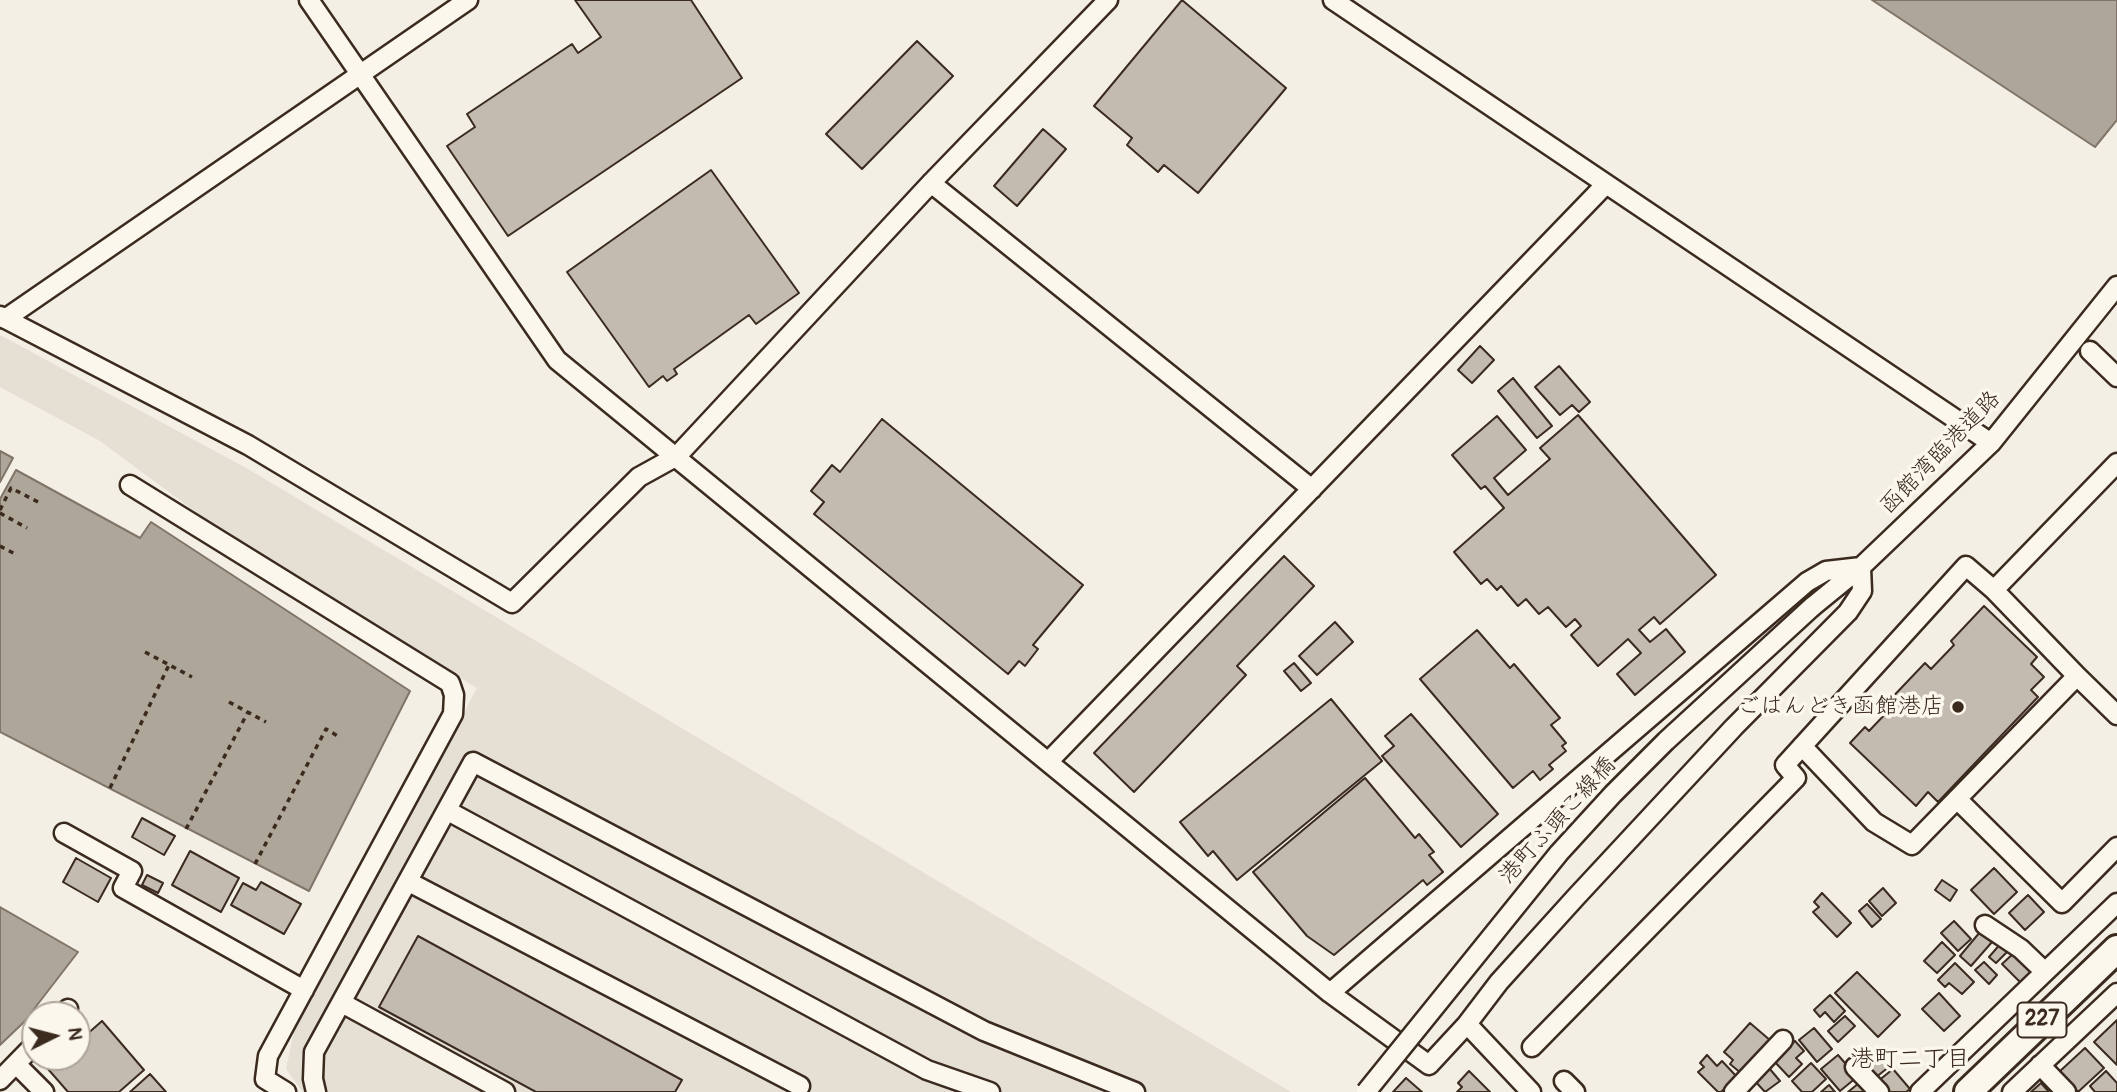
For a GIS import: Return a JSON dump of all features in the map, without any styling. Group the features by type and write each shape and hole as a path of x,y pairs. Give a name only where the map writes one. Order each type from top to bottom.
{"highway":[{"name":"227","path":"1968,1092 2117,949"}],"street":[{"path":"309,0 557,360 1331,993 1429,1065 1576,897 1734,727 1848,612 1862,591 1861,567 1826,571 1807,582 1331,993"},
{"path":"468,0 3,317 248,445 512,603 639,477 677,456 931,183 1108,0"},
{"path":"1333,0 1991,443"},
{"path":"931,183 1312,489"},
{"path":"1048,762 1606,184"},
{"name":"函館湾臨港道路","path":"1812,607 1861,567 1991,443 2117,286"},
{"path":"2090,351 2117,377"},
{"path":"1994,590 2117,463"},
{"path":"130,485 450,683 454,695 453,714 268,1056 265,1079 286,1092"},
{"path":"1532,1047 1796,778 1785,765 1966,566 1994,590 2117,715"},
{"name":"港町ふ頭こ線橋","path":"1366,1092 1559,853 1613,794 1666,741 1812,607"},
{"path":"1802,746 1874,822 1912,845 2077,676"},
{"path":"316,1092 313,1079 314,1052 473,762 984,1031 1135,1092"},
{"path":"1957,799 2062,903 2117,847"},
{"path":"448,811 927,1070 990,1092"},
{"path":"64,833 132,871 123,888 304,990"},
{"path":"409,882 800,1086"},
{"path":"1920,1092 2117,903"},
{"path":"1985,925 2021,949 2045,972"},
{"path":"2012,1092 2117,993"},
{"path":"342,1003 505,1092"},
{"path":"1467,1024 1531,1092"},
{"path":"1734,1092 1783,1040"},
{"path":"0,1080 21,1059"},
{"path":"16,1064 44,1092"},
{"path":"2040,1065 2066,1092"},
{"path":"1855,1067 1879,1092"}],"path":[{"path":"27,528 0,512 12,488 42,504"},
{"path":"0,546 17,555"},
{"path":"145,652 192,677"},
{"path":"110,788 169,665"},
{"path":"229,702 266,722"},
{"path":"186,829 248,712"},
{"path":"255,864 326,729 341,738"}],"shaded area":[{"path":"1872,0 2117,0 2117,120 2095,147"},
{"path":"0,335 248,469 1291,1092 303,1092 286,1069 294,1031 477,688 239,544 100,441 0,387"},
{"path":"0,451 13,458 0,482"},
{"path":"16,470 140,538 151,522 410,691 309,891 0,732 0,499"},
{"path":"0,907 78,952 40,1001 21,1001 21,1025 0,1045"}],"building":[{"path":"575,0 691,0 742,78 508,236 447,146 475,127 467,114 572,44 578,53 601,37"},
{"path":"1182,0 1286,88 1198,193 1164,165 1158,172 1127,145 1132,138 1094,106"},
{"path":"917,41 953,76 862,169 826,134"},
{"path":"1043,129 1066,149 1017,206 994,186"},
{"path":"711,170 799,293 756,324 749,315 674,369 677,374 667,381 663,376 649,387 567,272"},
{"path":"1480,346 1494,360 1472,383 1458,370"},
{"path":"1559,366 1590,402 1579,412 1572,405 1560,415 1535,387"},
{"path":"1513,378 1552,426 1537,438 1498,391"},
{"path":"1578,415 1716,575 1660,624 1654,617 1639,630 1650,642 1666,629 1685,652 1635,695 1617,674 1641,653 1628,639 1598,666 1571,635 1581,626 1575,619 1566,627 1548,607 1539,614 1526,599 1518,606 1501,586 1497,590 1487,579 1481,584 1454,552 1504,508 1485,486 1481,489 1452,455 1497,416 1526,450 1494,478 1508,495 1550,459 1540,448"},
{"path":"882,419 1083,585 1033,645 1038,649 1025,666 1019,661 1008,674 814,514 824,502 811,491 832,465 840,472"},
{"path":"1284,556 1314,586 1237,666 1246,675 1134,792 1094,753"},
{"name":"ごはんどき函館港店","path":"1984,606 2037,657 2031,664 2044,677 2031,690 2038,697 1938,802 1928,792 1916,806 1850,743 1865,727 1869,731 1890,709 1885,705 1925,663 1931,669 1954,645 1951,641"},
{"path":"1335,622 1353,642 1317,675 1299,656"},
{"path":"1477,630 1510,668 1514,664 1560,718 1551,725 1566,743 1562,746 1566,751 1549,765 1553,769 1540,780 1533,771 1513,788 1420,679"},
{"path":"1294,663 1311,683 1301,691 1284,671"},
{"path":"1331,699 1382,761 1237,880 1213,851 1208,856 1180,822"},
{"path":"1411,714 1498,814 1461,847 1382,756 1394,746 1385,736"},
{"path":"1365,778 1415,838 1419,834 1434,852 1429,855 1443,872 1427,885 1423,880 1334,955 1307,936 1253,872"},
{"path":"142,818 175,836 164,855 132,837"},
{"path":"190,851 239,878 221,912 172,885"},
{"path":"76,858 111,878 98,902 63,882"},
{"path":"1994,868 2017,892 1994,914 1971,890"},
{"path":"147,875 163,883 158,893 142,885"},
{"path":"1942,880 1957,890 1950,901 1935,890"},
{"path":"261,882 301,904 284,934 231,905 243,883 256,890"},
{"path":"1883,888 1896,903 1882,916 1869,901"},
{"path":"1822,893 1851,923 1837,937 1813,912 1819,907 1814,902"},
{"path":"2028,895 2044,912 2025,930 2009,913"},
{"path":"1867,904 1881,919 1872,927 1859,911"},
{"path":"1954,921 1971,939 1958,951 1941,933"},
{"path":"1980,932 1992,942 1971,966 1960,956"},
{"path":"418,936 682,1080 675,1092 536,1092 379,1007"},
{"path":"1942,942 1955,955 1937,973 1924,961"},
{"path":"2002,942 2010,949 1996,963 1989,957"},
{"path":"2015,952 2033,971 2021,983 2002,964"},
{"path":"1984,962 1997,975 1989,984 1975,970"},
{"path":"1955,963 1974,982 1962,994 1949,983 1945,987 1938,980"},
{"path":"1857,972 1900,1015 1878,1037 1835,993"},
{"path":"1939,993 1960,1016 1944,1031 1922,1009"},
{"path":"1830,995 1845,1011 1834,1022 1825,1012 1820,1017 1814,1010"},
{"path":"1845,1016 1855,1026 1838,1042 1828,1031"},
{"path":"2117,1020 2117,1065 2094,1042"},
{"path":"102,1021 144,1070 119,1092 68,1092 50,1071 91,1071 91,1031"},
{"path":"1750,1023 1771,1041 1742,1074 1730,1064 1733,1060 1724,1052"},
{"path":"1814,1028 1832,1049 1817,1062 1799,1040"},
{"path":"1795,1041 1804,1051 1796,1058 1802,1064 1789,1077 1774,1061"},
{"path":"1875,1048 1890,1066 1875,1078 1860,1059"},
{"path":"2085,1048 2104,1068 2078,1092 2059,1072"},
{"path":"1707,1055 1717,1066 1722,1061 1737,1077 1721,1092 1698,1072 1704,1067 1700,1063"},
{"path":"1838,1055 1857,1077 1840,1091 1821,1069"},
{"path":"1811,1063 1826,1079 1812,1092 1802,1092 1792,1081"},
{"path":"1769,1068 1780,1081 1765,1092 1754,1080"},
{"path":"1893,1069 1910,1089 1906,1092 1886,1092 1877,1082"},
{"path":"1469,1071 1490,1092 1457,1092 1462,1087 1458,1083"},
{"path":"2106,1071 2117,1083 2117,1092 2095,1092 2090,1086"},
{"path":"150,1074 166,1092 130,1092"},
{"path":"1406,1078 1422,1092 1393,1092"},
{"path":"1859,1083 1866,1092 1848,1092"},
{"path":"2041,1083 2049,1092 2031,1092"},
{"path":"1829,1085 1835,1092 1821,1092"}],"place":[{"name":"ごはんどき函館港店","path":"1958,707"}],"district":[{"name":"港町二丁目","path":"1910,1060"}]}
